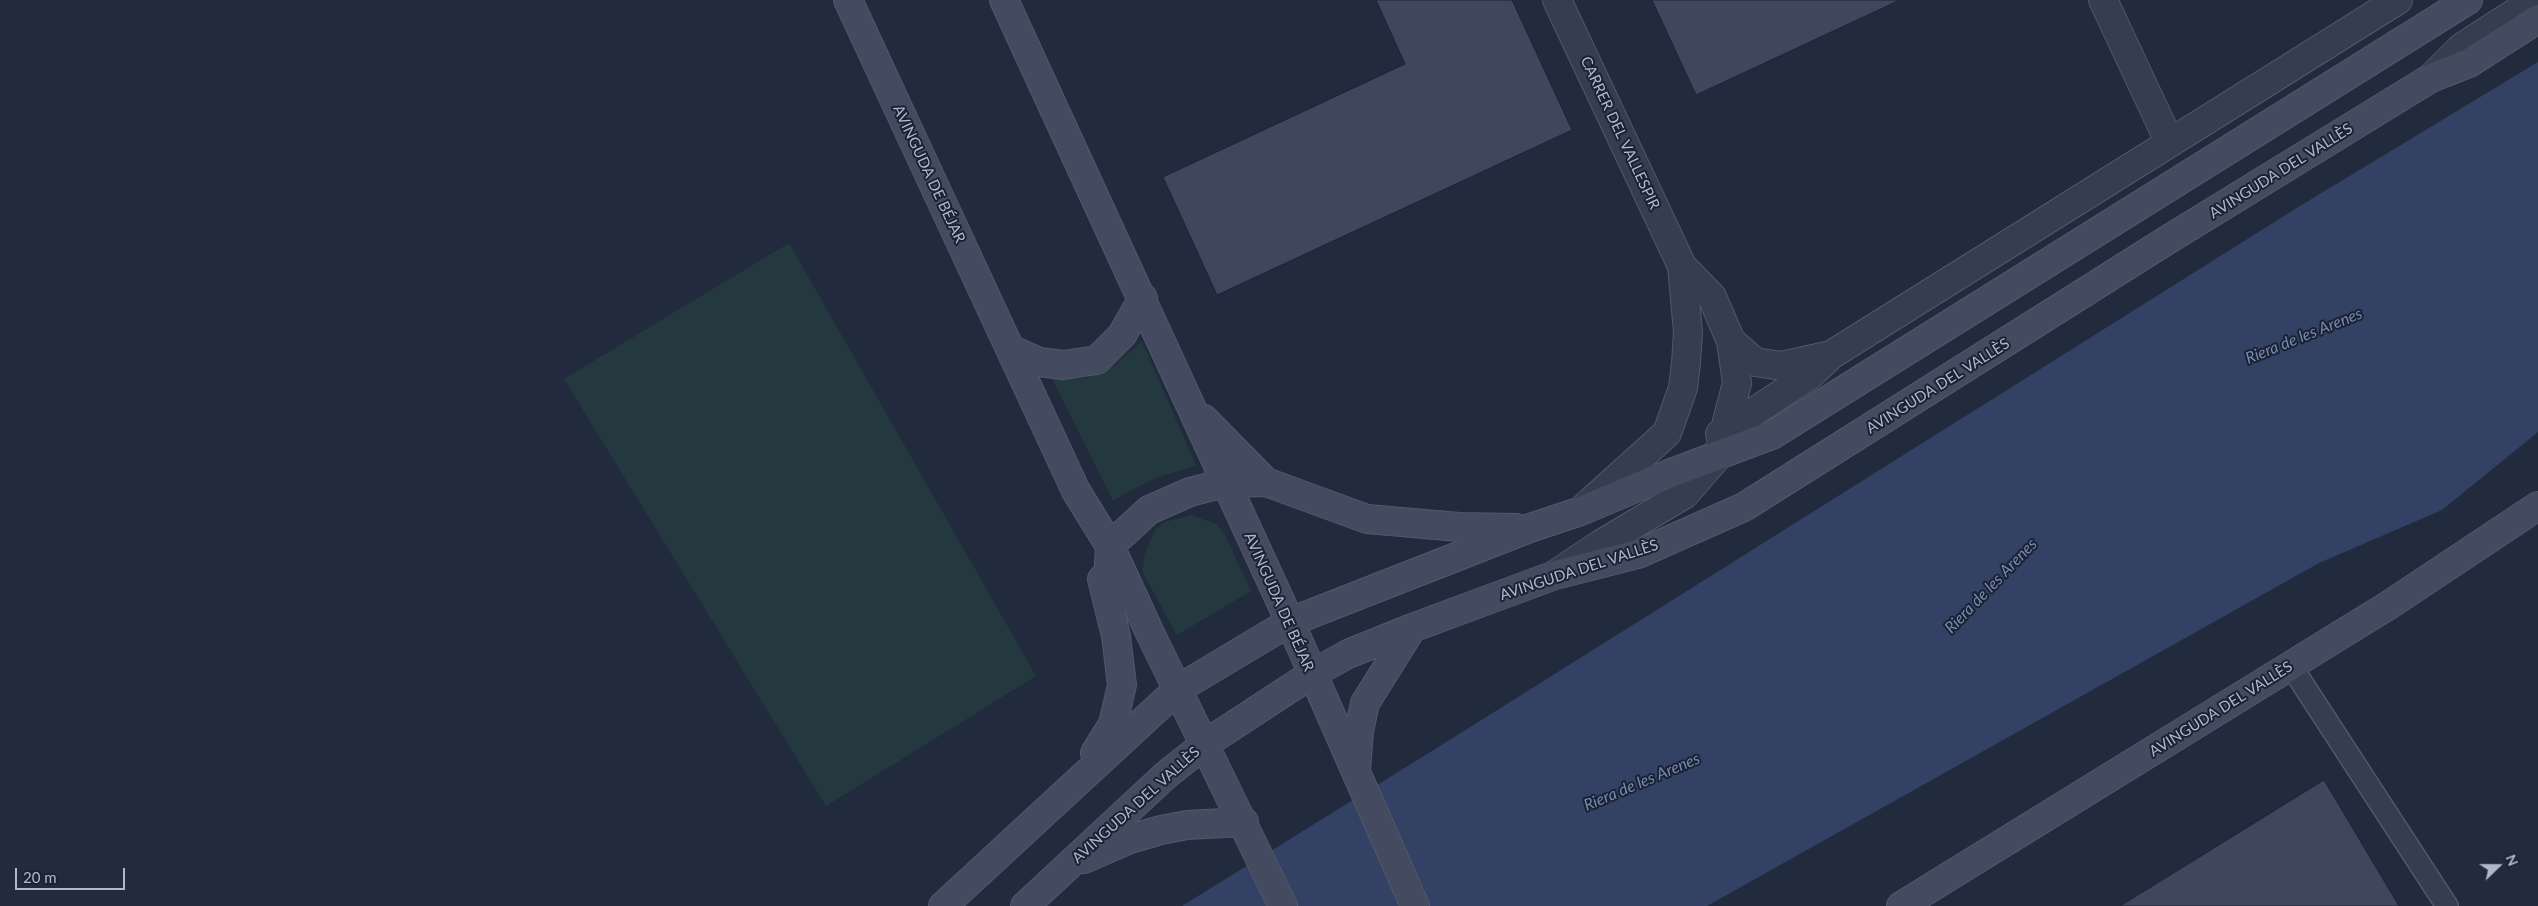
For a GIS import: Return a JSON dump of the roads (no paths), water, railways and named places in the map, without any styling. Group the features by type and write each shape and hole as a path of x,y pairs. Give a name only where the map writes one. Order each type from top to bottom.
{"main road":[{"name":"AVINGUDA DE BÉJAR","path":"848,0 1076,491 1110,546 1283,906"},
{"name":"AVINGUDA DE BÉJAR","path":"1004,0 1143,298 1416,906"},
{"path":"943,906 1081,776 1178,689 1290,622 1530,528 1581,511 1671,473 1772,435 2468,0"},
{"name":"AVINGUDA DEL VALLÈS","path":"1025,906 1141,797 1205,744 1312,674 1348,654 1412,628 1555,575 1638,554 1744,507 2169,239 2432,78 2469,62 2538,20"},
{"path":"1010,349 1039,362 1063,365 1097,360 1122,335 1143,298"},
{"path":"1192,406 1266,482"},
{"path":"1107,597 1110,546 1149,510 1190,492 1225,483 1266,482 1367,518 1459,527 1530,528"},
{"path":"1076,491 1107,597 1116,636 1122,685 1112,724 1081,776"},
{"name":"AVINGUDA DEL VALLÈS","path":"1901,906 2389,605 2538,506"},
{"path":"1356,774 1359,731 1365,703 1412,628"},
{"name":"AVINGUDA DEL VALLÈS","path":"1069,865 1130,840 1161,830 1187,825 1244,822"}],"street":[{"name":"CARRER DEL VALLESPIR","path":"1557,0 1682,266"},
{"path":"2103,0 2169,141"},
{"path":"1671,473 1727,427 1810,375 1830,355 2169,141 2398,0"},
{"name":"AVINGUDA DEL VALLÈS","path":"2432,78 2462,47 2535,0"},
{"path":"1555,575 1600,544 1685,494 1718,456 1737,383 1731,341 1712,297 1682,266"},
{"path":"1581,511 1667,433 1682,388 1688,332 1682,266"},
{"path":"1731,341 1754,362 1782,366 1830,355"}],"lane":[{"path":"2291,666 2447,906"}],"water":[{"name":"Riera de les Arenes","path":"2538,62 2538,432 2442,510 2319,563 1707,906 1182,906 2300,206"}]}
